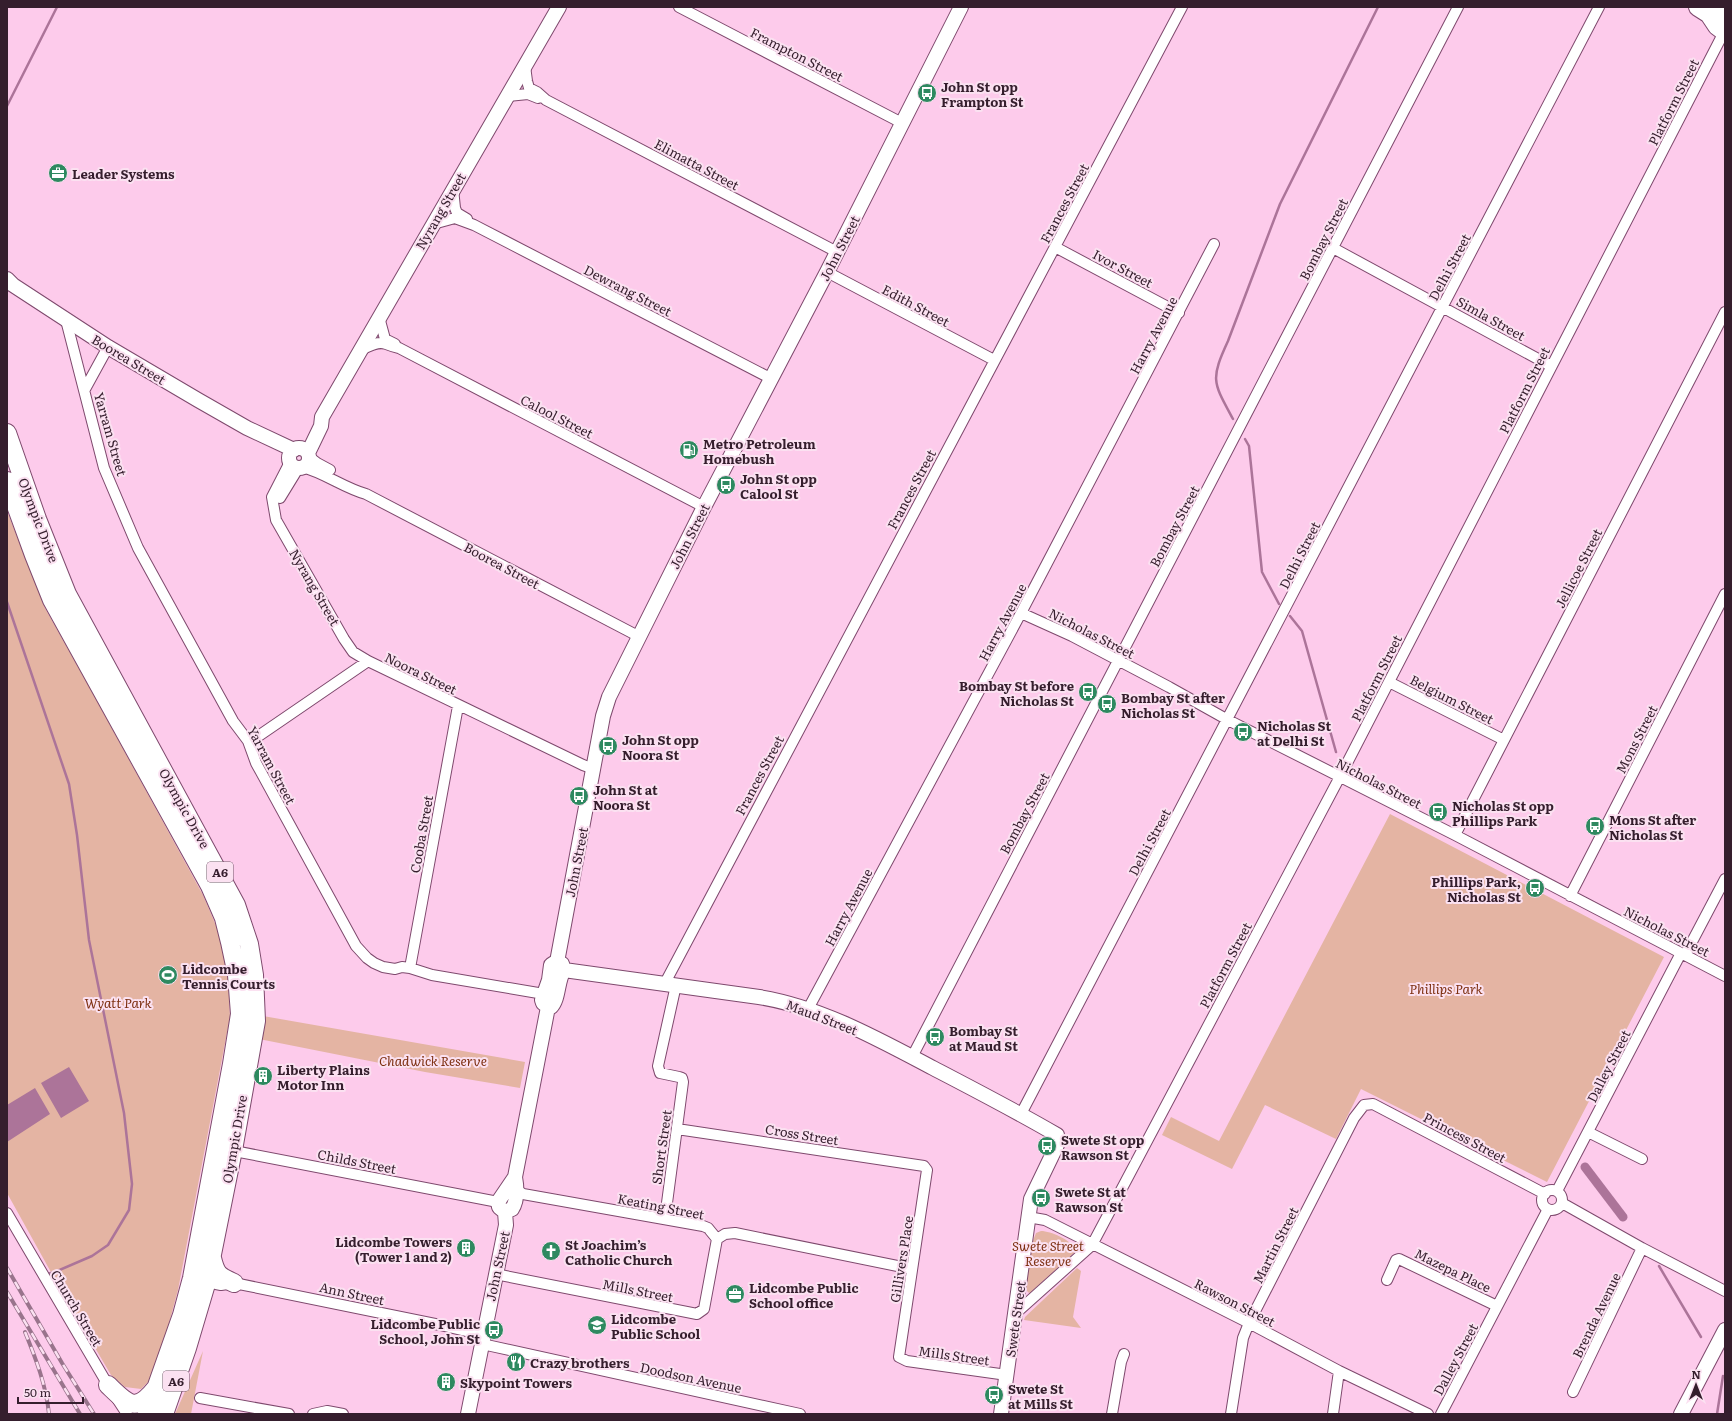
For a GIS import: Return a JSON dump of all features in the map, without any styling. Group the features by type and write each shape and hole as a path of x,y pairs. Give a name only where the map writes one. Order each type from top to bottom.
{"highway":[{"name":"Olympic Drive","path":"7,433 37,519 67,594 216,866 238,911 248,944 254,975 256,1021 212,1258 196,1320 164,1414"},
{"name":"Olympic Drive","path":"7,481 52,600 210,886 224,918 237,975 240,1014 192,1278 182,1315 147,1414"},
{"path":"212,1258 215,1272 234,1283"},
{"path":"108,1385 124,1400 129,1403 138,1404 147,1399 156,1387"}],"street":[{"name":"Nyrang Street","path":"368,661 354,652 344,639 276,520 273,506 299,458 316,422 322,417 559,7"},
{"name":"Frampton Street","path":"679,7 902,123"},
{"name":"John Street","path":"561,966 594,769 609,697 638,636 704,506 827,272 961,7"},
{"name":"Frances Street","path":"683,1079 679,1077 662,1075 658,1070 670,984 994,360 1182,7"},
{"name":"Bombay Street","path":"912,1057 1458,7"},
{"name":"Delhi Street","path":"1021,1114 1599,7"},
{"name":"Platform Street","path":"1016,1312 1092,1244 1389,682 1551,366 1718,22"},
{"name":"Elimatta Street","path":"525,66 529,88 537,92 546,100 837,252"},
{"name":"Elimatta Street","path":"508,96 528,94 536,98 546,100"},
{"name":"Dewrang Street","path":"453,189 454,208 457,213 464,216 474,226"},
{"name":"Dewrang Street","path":"433,224 454,218 474,226 770,378"},
{"name":"Harry Avenue","path":"808,1009 1021,613 1214,244"},
{"name":"Ivor Street","path":"1055,247 1179,313"},
{"name":"Simla Street","path":"1333,248 1443,306 1551,366"},
{"name":"Edith Street","path":"827,272 994,360"},
{"name":"Boorea Street","path":"9,282 108,347 299,458 317,463 357,485 366,494 638,636"},
{"name":"Jellicoe Street","path":"1455,835 1725,312"},
{"name":"Calool Street","path":"379,316 385,339 393,342 399,348 704,506"},
{"name":"Yarram Street","path":"66,320 104,468 138,548 233,721 248,741 256,763 356,946 374,964 395,969 402,967 410,968 432,975 544,994"},
{"name":"Calool Street","path":"361,350 380,343 385,343 392,347 399,348"},
{"name":"Yarram Street","path":"84,389 108,347"},
{"name":"Mons Street","path":"1570,896 1725,594"},
{"name":"Nicholas Street","path":"1021,613 1072,636 1228,720 1455,835 1725,976"},
{"name":"Noora Street","path":"248,741 257,737 368,661 583,766 594,769"},
{"name":"Belgium Street","path":"1389,682 1504,740"},
{"name":"Cooba Street","path":"410,968 458,706"},
{"name":"Dalley Street","path":"1557,1191 1683,954 1725,879"},
{"path":"551,965 561,966 555,1002 551,1007 548,1007 543,1003 542,1000 544,994 549,980 551,965"},
{"name":"Maud Street","path":"561,966 776,1000 808,1009 862,1032 912,1057 1021,1114 1057,1135"},
{"name":"John Street","path":"468,1414 506,1225 509,1197 548,1007"},
{"name":"Short Street","path":"665,1218 683,1079"},
{"name":"Princess Street","path":"1373,1104 1545,1194"},
{"name":"Martin Street","path":"1231,1414 1243,1338 1249,1323 1354,1118 1364,1105 1373,1104"},
{"name":"Cross Street","path":"677,1129 924,1166"},
{"path":"1588,1132 1642,1160"},
{"name":"Swete Street","path":"1001,1414 1031,1199 1057,1145 1057,1135"},
{"name":"Childs Street","path":"214,1156 223,1148 509,1197"},
{"name":"Gillivers Place","path":"899,1357 927,1170 924,1166"},
{"path":"1550,1190 1557,1191 1562,1196 1562,1203 1556,1209 1548,1209 1542,1202 1545,1194 1550,1190"},
{"name":"Keating Street","path":"509,1197 523,1194 665,1218 703,1226 708,1228 717,1238"},
{"path":"1562,1203 1642,1248 1725,1290"},
{"name":"Dalley Street","path":"1441,1414 1548,1209"},
{"name":"Church Street","path":"7,1213 108,1385 127,1414"},
{"name":"Rawson Street","path":"1028,1217 1045,1220 1249,1323 1339,1371 1428,1414"},
{"path":"717,1238 725,1234 734,1233 912,1269"},
{"name":"Mills Street","path":"495,1274 697,1314 704,1309 717,1238"},
{"name":"Brenda Avenue","path":"1573,1392 1642,1248"},
{"name":"Mazepa Place","path":"1386,1280 1396,1260 1399,1258 1497,1306"},
{"name":"Ann Street","path":"216,1284 221,1285 234,1283 440,1324 482,1339"},
{"path":"1681,1414 1725,1330"},
{"name":"Doodson Avenue","path":"482,1339 800,1414"},
{"path":"1112,1414 1121,1362 1124,1354"},
{"name":"Mills Street","path":"899,1357 907,1361 1007,1375"},
{"path":"1333,1414 1339,1371"},
{"path":"200,1398 289,1414"},
{"path":"313,1414 327,1411 343,1414"}],"green space":[{"name":"Wyatt Park","path":"7,511 45,608 203,895 220,935 228,974 230,1017 178,1290 155,1375 141,1389 125,1387 111,1375 57,1283 7,1193"},
{"name":"Phillips Park","path":"1390,814 1664,957 1547,1182 1361,1089 1336,1139 1265,1105 1232,1169 1162,1135 1171,1117 1219,1141"},
{"name":"Chadwick Reserve","path":"263,1016 525,1062 520,1088 425,1072 259,1039"},
{"name":"Swete Street Reserve","path":"1041,1231 1060,1236 1065,1239 1073,1245 1075,1252 1029,1293 1025,1289 1032,1243 1036,1233"},
{"path":"1077,1268 1081,1271 1073,1317 1081,1328 1024,1320 1025,1317"},
{"path":"203,1351 191,1414 175,1414"}],"shaded area":[{"path":"69,1067 89,1101 61,1118 41,1083"},
{"path":"35,1088 50,1114 7,1142 7,1105"}],"waterway":[{"path":"7,106 57,7"},
{"path":"1233,419 1221,397 1216,381 1218,364 1280,204 1378,7"},
{"path":"1245,439 1249,446 1262,572 1279,604"},
{"path":"7,602 69,784 77,835 89,940 124,1113 132,1184 129,1210 108,1245 92,1256 47,1274"},
{"path":"1290,616 1302,631 1336,752"},
{"path":"1585,1167 1623,1217"},
{"path":"1659,1266 1701,1337"},
{"path":"1717,1414 1723,1376"}],"railway":[{"path":"7,1268 62,1363 94,1414"},
{"path":"7,1292 80,1414"},
{"path":"25,1332 43,1382 49,1414"}],"place":[{"name":"John St opp Frampton St","path":"927,93"},
{"name":"Leader Systems","path":"58,173"},
{"name":"Metro Petroleum Homebush","path":"689,450"},
{"name":"John St opp Calool St","path":"726,485"},
{"name":"Bombay St before Nicholas St","path":"1088,692"},
{"name":"Bombay St after Nicholas St","path":"1107,704"},
{"name":"Nicholas St at Delhi St","path":"1243,732"},
{"name":"John St opp Noora St","path":"608,746"},
{"name":"John St at Noora St","path":"579,796"},
{"name":"Nicholas St opp Phillips Park","path":"1438,812"},
{"name":"Mons St after Nicholas St","path":"1595,826"},
{"name":"Phillips Park, Nicholas St","path":"1535,888"},
{"name":"Lidcombe Tennis Courts","path":"168,975"},
{"name":"Bombay St at Maud St","path":"935,1037"},
{"name":"Liberty Plains Motor Inn","path":"263,1076"},
{"name":"Swete St opp Rawson St","path":"1047,1146"},
{"name":"Swete St at Rawson St","path":"1041,1198"},
{"name":"Lidcombe Towers (Tower 1 and 2)","path":"466,1248"},
{"name":"St Joachim’s Catholic Church","path":"551,1251"},
{"name":"Lidcombe Public School office","path":"735,1294"},
{"name":"Lidcombe Public School","path":"597,1325"},
{"name":"Lidcombe Public School, John St","path":"494,1330"},
{"name":"Crazy brothers","path":"516,1362"},
{"name":"Skypoint Towers","path":"446,1382"},
{"name":"Swete St at Mills St","path":"994,1395"}]}
